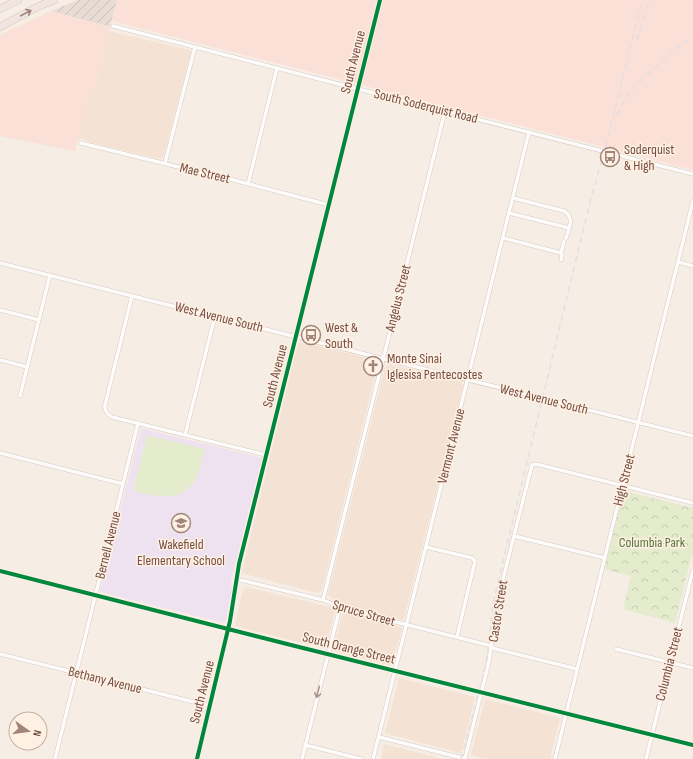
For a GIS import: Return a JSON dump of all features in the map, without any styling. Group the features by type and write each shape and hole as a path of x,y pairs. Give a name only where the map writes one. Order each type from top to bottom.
{"highway":[{"path":"0,9 18,0"},
{"path":"0,27 37,7 54,0"}],"street":[{"name":"South Avenue","path":"197,759 229,628 239,564 380,0"},
{"name":"South Soderquist Road","path":"113,26 693,174"},
{"path":"165,163 195,47"},
{"path":"248,184 277,68"},
{"name":"Angelus Street","path":"323,600 445,111"},
{"name":"Vermont Avenue","path":"373,759 529,132"},
{"name":"Mae Street","path":"81,143 329,205"},
{"path":"513,198 569,214 569,228 561,253 561,260"},
{"name":"High Street","path":"555,759 693,201"},
{"path":"509,213 569,228"},
{"path":"503,238 561,253"},
{"path":"678,262 693,266"},
{"name":"West Avenue South","path":"0,263 693,436"},
{"path":"20,396 50,275"},
{"path":"132,296 105,405 106,412 112,416 138,423 266,455"},
{"path":"0,310 39,320"},
{"path":"185,435 214,316"},
{"path":"0,360 27,367"},
{"name":"Bernell Avenue","path":"54,759 138,423"},
{"path":"0,453 123,484"},
{"name":"Castor Street","path":"465,759 492,647 497,602 531,466 536,464 623,486"},
{"path":"623,486 693,503"},
{"path":"514,536 605,558"},
{"path":"426,547 472,558 474,560 475,563 457,637"},
{"name":"Columbia Street","path":"646,759 693,570"},
{"name":"South Orange Street","path":"0,571 693,745"},
{"name":"Spruce Street","path":"237,580 323,600 353,612 457,637 577,669"},
{"path":"302,759 340,607"},
{"path":"616,649 693,668"},
{"name":"Bethany Avenue","path":"0,654 210,706"},
{"path":"379,737 465,759"},
{"path":"305,745 362,759"}],"shaded area":[{"path":"78,0 117,0 110,27 51,11"},
{"path":"117,0 693,0 693,170 112,21"},
{"path":"51,11 110,27 95,90 90,89 75,151 0,136 0,35"},
{"path":"109,31 189,50 191,52 163,158 161,159 89,142 84,139 77,141 90,89 95,90"},
{"path":"300,342 376,360 378,363 322,589 318,593 245,574 242,571 298,344"},
{"path":"388,364 458,381 462,383 463,386 404,618 402,620 344,606 328,594 385,367"},
{"name":"Wakefield Elementary School","path":"141,429 262,458 231,580 232,589 225,623 100,591"},
{"path":"246,587 334,608 335,610 326,647 323,648 235,626 243,590"},
{"path":"343,612 401,627 402,629 392,663 389,665 334,651 333,648"},
{"path":"399,678 475,697 461,753 385,733"},
{"path":"485,699 560,718 550,759 485,759 471,755"},
{"path":"384,744 443,759 381,759"}],"green space":[{"path":"147,435 205,449 198,475 188,489 181,493 166,496 149,495 133,491"},
{"name":"Columbia Park","path":"624,491 693,508 693,551 675,623 623,609 631,576 604,569"}],"railway":[{"path":"461,759 486,665 493,603 589,206 606,145 642,0"},
{"path":"637,40 649,0"},
{"path":"617,115 624,101 635,86 677,48 693,36"}],"cycle path":[{"path":"197,759 230,621 239,564 380,0"},
{"path":"0,571 693,745"}],"place":[{"name":"Soderquist & High","path":"610,157"},
{"name":"West & South","path":"311,335"},
{"name":"Monte Sinai Iglesisa Pentecostes","path":"373,366"},
{"name":"Wakefield Elementary School","path":"181,523"}]}
